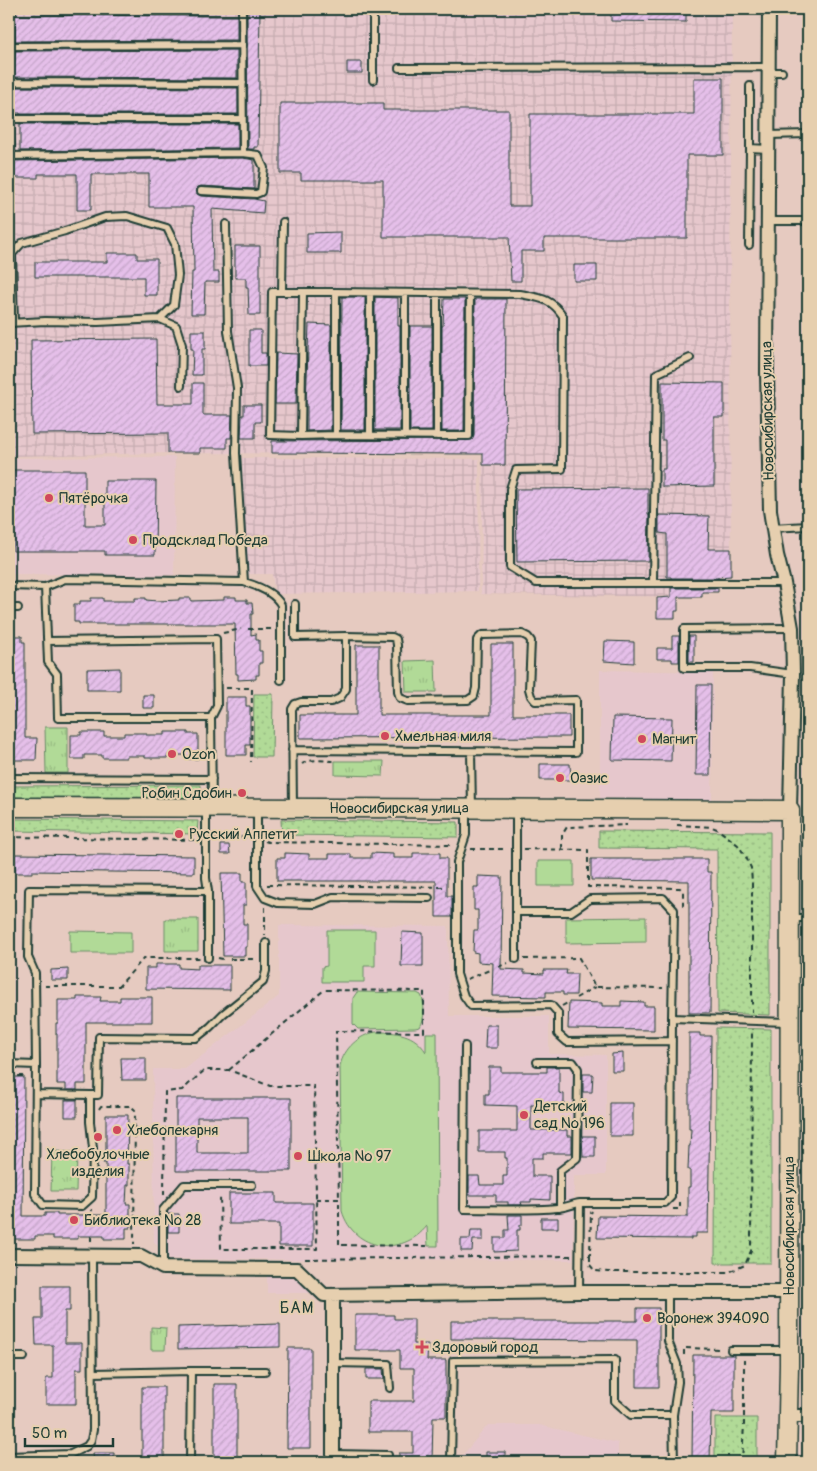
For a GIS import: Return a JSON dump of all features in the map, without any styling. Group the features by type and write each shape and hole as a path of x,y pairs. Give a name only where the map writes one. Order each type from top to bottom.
{"street":[{"name":"Новосибирская улица","path":"769,9 773,71 768,135 767,373 770,510 776,555 784,583 792,628 793,674 790,810 787,1462"},
{"name":"Новосибирская улица","path":"9,807 209,806 790,810"},
{"path":"9,1255 141,1256 163,1268 297,1268 324,1295 789,1292"},
{"path":"333,1295 333,1458"},
{"path":"788,1416 808,1416"}],"lane":[{"path":"14,9 10,13 10,156 242,153 258,155 264,168 261,192 256,194 201,191"},
{"path":"242,9 242,153"},
{"path":"373,9 373,80"},
{"path":"10,46 243,45"},
{"path":"399,68 773,71"},
{"path":"10,82 243,83"},
{"path":"749,245 750,86"},
{"path":"9,118 242,119"},
{"path":"768,135 808,134"},
{"path":"750,148 768,148"},
{"path":"160,320 174,305 178,275 176,244 167,228 127,216 105,217 22,243 12,254 11,323 160,320 176,326 182,345 181,386"},
{"path":"768,221 808,221"},
{"path":"282,292 283,222"},
{"path":"226,224 228,331 237,388 236,453 244,582"},
{"path":"470,294 469,436 270,435 272,292 520,294 542,298 557,307 563,316 562,469 516,470 510,488 510,567 536,583 784,583"},
{"path":"300,436 303,292"},
{"path":"336,292 336,436"},
{"path":"370,293 370,436"},
{"path":"405,293 405,436"},
{"path":"437,293 437,436"},
{"path":"653,583 656,374 690,358"},
{"path":"772,528 808,526"},
{"path":"9,586 45,587 64,578 244,582 260,587 277,598 281,605 281,680"},
{"path":"45,587 48,662 57,674 58,718 210,718"},
{"path":"292,750 576,752 576,700 535,701 531,696 531,642 528,637 522,634 482,635 477,640 476,688 474,696 468,700 408,701 400,698 398,692 396,639 392,637 346,636 295,637 295,604"},
{"path":"9,608 18,608"},
{"path":"792,628 684,629 684,668 750,668 793,674"},
{"path":"294,807 292,709 296,704 302,702 331,702 340,698 346,689 346,636"},
{"path":"47,641 216,639 217,706 210,718 212,778 206,878 208,891 208,958"},
{"path":"471,752 466,836 457,862 457,974 464,996 471,1006 551,1005 558,1013 558,1034 567,1042 672,1041"},
{"path":"9,778 212,778"},
{"path":"257,807 257,886 265,898 278,903 315,904 333,897 429,898"},
{"path":"516,809 516,959"},
{"path":"90,1095 90,1122 93,1148 92,1197 82,1206 43,1205 35,1194 35,974 28,957 29,890 208,891"},
{"path":"465,1046 464,1209 530,1210 560,1208 580,1203 665,1203 671,1197 674,910 663,898 590,899 571,912 517,912"},
{"path":"790,918 808,918"},
{"path":"36,1094 98,1095 99,1037 196,1038 264,982 266,942"},
{"path":"672,1018 789,1022"},
{"path":"537,1062 573,1062 578,1068 577,1158 560,1171 560,1208"},
{"path":"9,1064 36,1065"},
{"path":"163,1268 162,1210 184,1185 252,1185"},
{"path":"579,1292 580,1203"},
{"path":"9,1456 71,1454 87,1446 91,1440 93,1430 92,1256"},
{"path":"668,1292 668,1340 677,1364 678,1382 673,1415 674,1462"},
{"path":"731,1350 789,1350"},
{"path":"9,1357 24,1357"},
{"path":"451,1462 453,1361 615,1360 615,1401 631,1416 673,1415"},
{"path":"333,1363 388,1364 390,1388"},
{"path":"190,1462 191,1371"},
{"path":"93,1373 265,1371"},
{"path":"333,1458 388,1455 387,1462"}],"path":[{"path":"248,630 281,629"},
{"path":"220,633 241,630"},
{"path":"221,688 252,688 251,762"},
{"path":"300,766 305,762 336,760"},
{"path":"562,850 562,836 568,827 635,825"},
{"path":"595,1209 591,1213 590,1265 595,1271 729,1272 745,1265 751,1250 751,868 738,844 716,829 678,826"},
{"path":"9,837 201,840"},
{"path":"214,840 226,838"},
{"path":"262,845 268,842 453,845 461,849 588,850 588,887 680,888 683,891 683,910"},
{"path":"262,885 453,887"},
{"path":"265,898 266,942"},
{"path":"35,986 119,986 144,958 208,958"},
{"path":"516,959 579,958 595,987"},
{"path":"230,959 266,959"},
{"path":"460,982 492,969"},
{"path":"576,998 595,987 673,988"},
{"path":"230,1070 324,990 424,991 424,1032 336,1031 340,1245 427,1246"},
{"path":"162,1210 164,1194 165,1092 182,1090 205,1070 230,1070 270,1086 314,1086 317,1249 220,1249 220,1195"},
{"path":"9,1076 26,1076 29,1078"},
{"path":"98,1110 101,1106 131,1106 135,1110 134,1245"},
{"path":"671,1209 680,1209 680,1190"},
{"path":"164,1194 176,1194"},
{"path":"316,1199 339,1199"},
{"path":"88,1209 95,1208"},
{"path":"304,1259 590,1256"},
{"path":"684,1348 744,1350 742,1462"}],"shaded area":[{"path":"9,9 732,9 730,287 731,576 718,577 718,592 703,592 702,597 481,594 483,454 168,453 9,456"},
{"path":"175,457 174,575 9,574 9,458"},
{"path":"242,458 479,459 478,591 275,594 272,574 246,574"},
{"path":"600,670 713,672 712,800 600,798"},
{"name":"Школа № 97","path":"279,925 448,926 449,1016 549,1016 549,1054 606,1055 606,1175 574,1175 573,1260 170,1259 154,1242 153,1069 185,1069 279,996"},
{"path":"267,1273 296,1273 317,1293 267,1293"},
{"path":"488,1425 539,1425 618,1443 618,1462 462,1462 462,1456"}],"green space":[{"path":"435,660 436,692 406,692 405,661"},
{"path":"254,694 273,694 272,757 253,757"},
{"path":"45,727 68,727 68,773 46,773"},
{"path":"335,761 384,761 383,776 335,775"},
{"path":"201,785 201,800 14,799 13,786"},
{"path":"13,819 198,821 197,834 13,831"},
{"path":"281,820 458,822 458,837 282,835"},
{"path":"599,831 770,832 770,1015 718,1013 717,849 599,848"},
{"path":"538,861 574,861 574,886 538,886"},
{"path":"646,917 646,942 566,943 566,918"},
{"path":"165,919 198,919 198,951 165,951"},
{"path":"327,930 375,930 375,966 364,966 364,982 322,982 322,967 327,966"},
{"path":"70,931 131,932 131,953 70,953"},
{"path":"357,992 417,993 421,995 424,1011 420,1027 358,1029 353,1024 353,998"},
{"path":"716,1028 771,1029 771,1263 715,1263"},
{"path":"376,1032 398,1033 410,1037 426,1052 426,1033 437,1033 438,1246 428,1246 427,1226 417,1236 405,1242 380,1245 368,1241 357,1235 348,1224 342,1211 340,1066 342,1059 353,1043 364,1036"},
{"path":"52,1151 77,1152 76,1191 51,1191"},
{"path":"151,1327 166,1328 165,1350 151,1350"},
{"path":"715,1418 757,1418 757,1462 715,1462"}],"building":[{"path":"248,9 260,9 258,147 254,147 254,149 248,149"},
{"path":"611,9 686,9 686,22 611,21"},
{"path":"15,15 237,16 237,40 15,41"},
{"path":"237,50 237,78 14,77 15,51"},
{"path":"347,62 362,62 362,73 347,73"},
{"path":"694,78 723,78 723,155 687,155 687,238 544,238 544,251 521,251 521,281 511,281 509,237 383,237 383,180 301,180 301,173 280,173 280,103 383,103 383,110 509,110 509,206 530,206 530,114 694,114"},
{"path":"14,87 238,88 238,114 20,114 14,113"},
{"path":"20,124 238,124 238,148 20,151"},
{"path":"243,158 254,160 254,189 201,186 196,190 197,194 201,196 264,201 263,213 212,209 213,272 219,272 219,282 205,282 204,314 191,314 192,272 194,272 193,207 149,207 149,174 91,174 91,210 77,210 77,174 38,174 38,178 9,178 9,161"},
{"path":"341,232 341,253 307,253 307,233"},
{"path":"235,246 260,246 260,315 249,315 246,278 235,278"},
{"path":"107,253 137,253 137,259 157,259 157,295 144,295 144,277 35,277 35,262 107,262"},
{"path":"574,265 597,265 597,281 574,281"},
{"path":"342,297 365,297 365,430 341,430"},
{"path":"375,297 398,298 398,326 400,326 400,430 375,430"},
{"path":"444,299 465,299 464,431 442,431 442,326"},
{"path":"475,299 506,299 505,465 483,465 483,454 272,453 272,441 472,440 474,436"},
{"path":"309,324 331,325 331,430 307,431 306,404"},
{"path":"410,326 432,326 432,431 410,431"},
{"path":"249,330 261,330 261,353 266,353 266,366 249,366"},
{"path":"191,331 205,331 205,349 202,349 202,375 192,375 193,349 191,349"},
{"path":"156,339 157,404 193,404 193,383 203,383 203,415 232,415 231,438 227,438 227,448 200,448 200,453 168,453 168,433 32,434 31,340"},
{"path":"276,353 297,354 296,404 275,404"},
{"path":"662,382 724,383 724,417 714,417 714,486 662,487 662,469 665,469 665,440 662,440"},
{"path":"244,405 261,405 261,422 255,422 255,438 241,438"},
{"path":"13,470 85,470 85,525 105,525 105,481 156,481 155,555 105,555 105,551 13,551"},
{"path":"648,488 648,561 517,562 516,489"},
{"path":"659,515 709,516 708,549 731,549 731,576 718,578 667,577 667,534 659,533"},
{"path":"671,588 718,588 718,592 702,592 702,597 678,597 678,611 675,611 675,618 657,618 657,598 671,597"},
{"path":"224,597 236,597 236,600 247,600 247,603 252,603 251,635 256,634 256,640 259,640 259,651 262,651 262,663 259,663 259,675 256,675 256,679 238,680 238,674 236,674 235,624 79,624 79,622 74,622 74,604 80,604 80,601 91,601 91,598 103,598 103,601 135,601 135,598 146,598 146,600 158,601 191,598 191,601 224,600"},
{"path":"9,636 22,636 22,642 25,642 25,738 37,738 36,760 9,760"},
{"path":"672,636 679,636 679,662 672,662 672,659 657,659 657,648 672,648"},
{"path":"689,636 694,636 694,662 689,662"},
{"path":"605,641 634,642 634,663 604,661"},
{"path":"491,644 513,644 513,715 569,715 569,737 300,738 300,715 356,715 356,645 379,645 379,715 491,715"},
{"path":"120,668 120,690 87,690 87,669"},
{"path":"697,685 711,685 710,775 696,775"},
{"path":"143,695 154,695 154,708 143,708"},
{"path":"226,697 246,697 246,706 250,706 250,745 246,745 246,755 226,755"},
{"name":"Магнит","path":"613,717 672,718 671,761 612,760"},
{"path":"81,732 104,732 104,736 124,736 124,733 165,735 165,732 198,734 198,759 186,759 186,755 168,755 168,758 126,756 126,758 102,758 102,755 84,755 84,759 71,759 71,735 81,735"},
{"path":"540,764 570,764 571,780 540,780"},
{"path":"221,845 229,845 230,854 221,854"},
{"path":"285,853 309,854 309,858 329,858 329,854 351,854 351,858 371,858 371,853 393,854 393,858 413,858 413,853 440,853 440,858 447,858 447,896 452,896 452,917 436,917 436,881 277,881 277,858 285,858"},
{"path":"15,854 194,856 194,873 32,871 32,873 15,873"},
{"path":"591,859 707,859 707,872 711,872 710,1013 689,1013 689,881 591,880"},
{"path":"221,873 242,873 242,882 246,882 246,905 243,905 243,924 247,924 245,956 223,956"},
{"path":"478,876 502,877 501,969 524,970 524,973 544,974 544,970 567,970 566,974 577,974 576,995 563,995 563,992 546,992 546,997 492,996 493,963 478,962 478,953 473,952 474,930 478,930 478,910 474,910 474,887 478,887"},
{"path":"402,932 423,933 423,966 401,966"},
{"path":"156,964 179,964 179,968 198,969 198,965 230,965 230,990 146,989 146,968 156,968"},
{"path":"68,969 68,980 51,980 51,970"},
{"path":"77,997 101,997 100,1001 120,1001 120,997 152,997 152,1022 86,1022 86,1084 77,1084 77,1090 66,1090 66,1084 57,1084 56,1023 58,1023 58,1000 77,1000"},
{"path":"621,1001 644,1002 644,1006 654,1006 654,1030 568,1029 569,1002 602,1003 602,1006 621,1006"},
{"path":"486,1025 497,1025 497,1048 485,1048"},
{"path":"689,1033 711,1036 708,1233 696,1233 696,1237 691,1237 691,1239 597,1238 598,1216 688,1217 690,1170 688,1170 691,1129 689,1129"},
{"path":"623,1053 623,1071 612,1071 612,1054"},
{"path":"121,1058 146,1058 146,1080 122,1080"},
{"path":"489,1067 501,1067 501,1072 547,1072 547,1067 559,1067 559,1093 564,1094 564,1106 531,1105 531,1130 567,1130 567,1136 572,1136 572,1153 543,1153 543,1158 532,1158 532,1176 550,1176 550,1200 531,1199 531,1202 521,1202 522,1205 508,1205 508,1202 496,1202 496,1195 469,1195 469,1176 479,1176 480,1185 503,1185 503,1176 507,1176 505,1152 479,1152 479,1131 517,1131 517,1106 485,1105 485,1094 489,1094"},
{"path":"583,1074 593,1074 592,1092 583,1092"},
{"path":"9,1077 24,1077 23,1216 45,1216 45,1213 57,1213 57,1215 106,1215 106,1163 103,1163 103,1153 106,1153 106,1115 128,1115 127,1164 129,1164 129,1185 127,1185 126,1204 130,1204 130,1228 126,1228 126,1239 104,1239 104,1236 78,1236 78,1239 53,1239 53,1236 35,1236 35,1239 11,1239 9,1237"},
{"path":"176,1098 291,1098 291,1171 176,1171","holes":["197,1117 248,1117 248,1153 197,1153"]},
{"path":"65,1100 77,1100 77,1117 65,1117"},
{"path":"610,1103 633,1103 633,1136 610,1136"},
{"path":"582,1136 595,1136 595,1157 583,1157"},
{"path":"229,1193 276,1193 276,1203 313,1203 313,1246 279,1246 279,1224 229,1224"},
{"path":"168,1214 179,1214 179,1232 168,1232"},
{"path":"508,1215 522,1215 522,1225 520,1225 520,1230 517,1230 517,1251 494,1252 494,1238 505,1238 505,1230 509,1230"},
{"path":"541,1218 558,1218 558,1228 541,1228"},
{"path":"471,1230 483,1230 483,1240 473,1240 472,1251 461,1251 461,1239 470,1239"},
{"path":"42,1286 70,1286 70,1311 65,1311 65,1343 82,1343 82,1369 76,1369 76,1404 46,1404 46,1378 53,1378 53,1345 36,1345 35,1319 42,1319"},
{"path":"637,1308 659,1308 659,1387 637,1387 637,1340 451,1339 451,1321 637,1321"},
{"path":"355,1315 394,1315 394,1319 414,1319 414,1344 428,1344 427,1360 446,1360 446,1417 433,1417 432,1462 399,1462 399,1453 413,1453 413,1432 368,1432 368,1401 414,1401 414,1368 400,1368 400,1350 355,1350"},
{"path":"280,1324 280,1347 178,1349 178,1327"},
{"path":"288,1348 311,1348 311,1448 287,1448"},
{"path":"693,1355 734,1355 734,1413 711,1413 710,1462 692,1462"},
{"path":"366,1369 383,1369 384,1379 366,1379"},
{"path":"214,1384 237,1384 237,1462 214,1462"},
{"path":"142,1387 164,1387 164,1462 142,1462"},
{"path":"486,1452 505,1452 505,1462 486,1462"},
{"path":"93,1453 114,1453 114,1462 94,1462"}],"place":[{"name":"Пятёрочка","path":"49,498"},
{"name":"Продсклад Победа","path":"133,540"},
{"name":"Хмельная миля","path":"385,736"},
{"name":"Магнит","path":"642,739"},
{"name":"Ozon","path":"172,754"},
{"name":"Оазис","path":"560,778"},
{"name":"Робин Сдобин","path":"242,793"},
{"name":"Русский Аппетит","path":"179,834"},
{"name":"Детский сад № 196","path":"524,1115"},
{"name":"Хлебопекарня","path":"117,1130"},
{"name":"Хлебобулочные изделия","path":"98,1137"},
{"name":"Школа № 97","path":"298,1156"},
{"name":"Библиотека № 28","path":"74,1220"},
{"name":"Воронеж 394090","path":"647,1318"},
{"name":"Здоровый город","path":"422,1347"}],"district":[{"name":"БАМ","path":"297,1308"}]}
